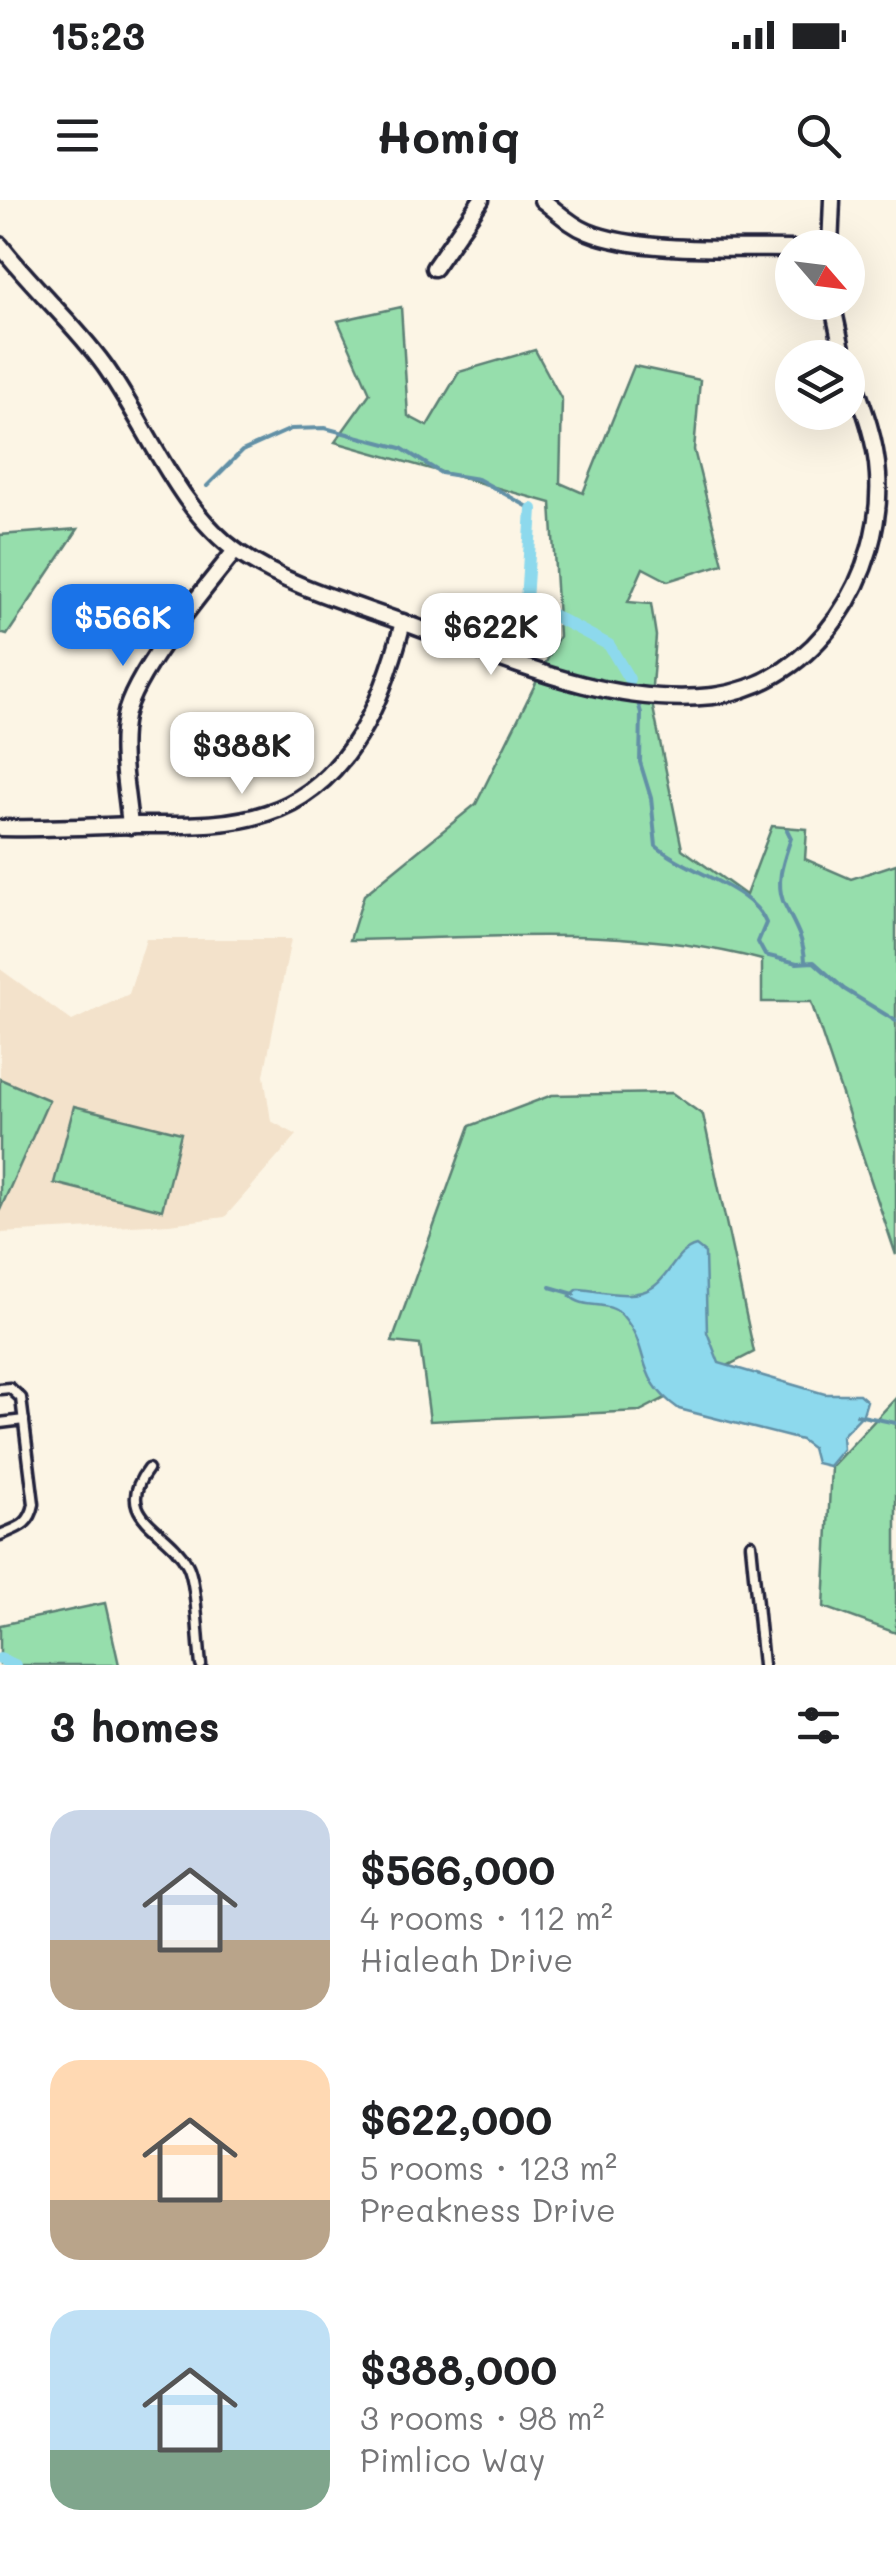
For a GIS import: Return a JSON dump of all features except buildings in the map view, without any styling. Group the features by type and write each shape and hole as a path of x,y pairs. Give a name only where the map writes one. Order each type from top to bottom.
{"street":[{"path":"434,268 481,200"},
{"path":"542,200 577,227 604,238 775,248"},
{"path":"831,230 832,200"},
{"path":"0,246 94,351 195,512 236,551 274,573 403,622 550,676 606,689 710,696 740,690 770,676 822,637 843,612 859,583 874,537 876,456 865,421"},
{"path":"130,826 123,738 129,704 162,650 236,551"},
{"path":"0,828 210,824 281,808 338,764 362,730 390,673 403,622"}],"lane":[{"path":"0,1389 10,1388 21,1398 34,1504 32,1518 0,1534"},
{"path":"0,1423 24,1420"},
{"path":"148,1469 136,1484 134,1498 144,1518 188,1564 200,1665"},
{"path":"751,1544 763,1665"}],"shaded area":[{"path":"146,939 291,939 264,1075 271,1121 297,1135 225,1217 169,1224 0,1233 0,969 72,1021 129,994"}],"green space":[{"path":"401,307 408,416 427,426 459,372 535,350 562,400 560,483 583,493 634,366 700,380 694,450 723,564 668,581 643,568 628,602 651,604 656,636 651,698 682,849 746,895 772,826 807,829 805,859 851,879 896,864 896,1255 811,1002 762,1002 762,960 660,941 609,937 350,940 364,895 476,804 559,636 551,503 335,442 370,393 338,321"},
{"path":"78,529 7,635 0,633 0,535"},
{"path":"0,1079 49,1100 0,1210"},
{"path":"672,1093 703,1115 754,1352 640,1411 430,1421 420,1345 392,1342 470,1126 552,1095"},
{"path":"74,1106 181,1133 162,1210 54,1183"},
{"path":"896,1398 896,1633 824,1607 831,1467"},
{"path":"105,1603 119,1665 0,1665 0,1625"}],"water":[{"path":"696,1246 705,1253 707,1332 719,1363 825,1394 859,1394 867,1401 863,1414 842,1436 843,1449 829,1466 816,1463 812,1448 801,1440 679,1409 664,1397 648,1374 637,1340 622,1315 570,1296 578,1289 619,1294 642,1292 658,1283 681,1255"}],"waterway":[{"path":"207,486 242,451 291,429 325,428 401,448 441,473 478,479 532,509"},
{"path":"532,509 526,601 609,645 629,679"},
{"path":"629,679 634,690"},
{"path":"637,699 641,713 640,762 651,798 656,846 747,899 766,923 758,942 765,955 797,963 814,962 844,989 896,1021"},
{"path":"787,830 791,838 782,869 781,893 800,937 805,961"},
{"path":"550,1287 574,1294"},
{"path":"857,1415 896,1423"},
{"path":"0,1659 15,1665"}]}
